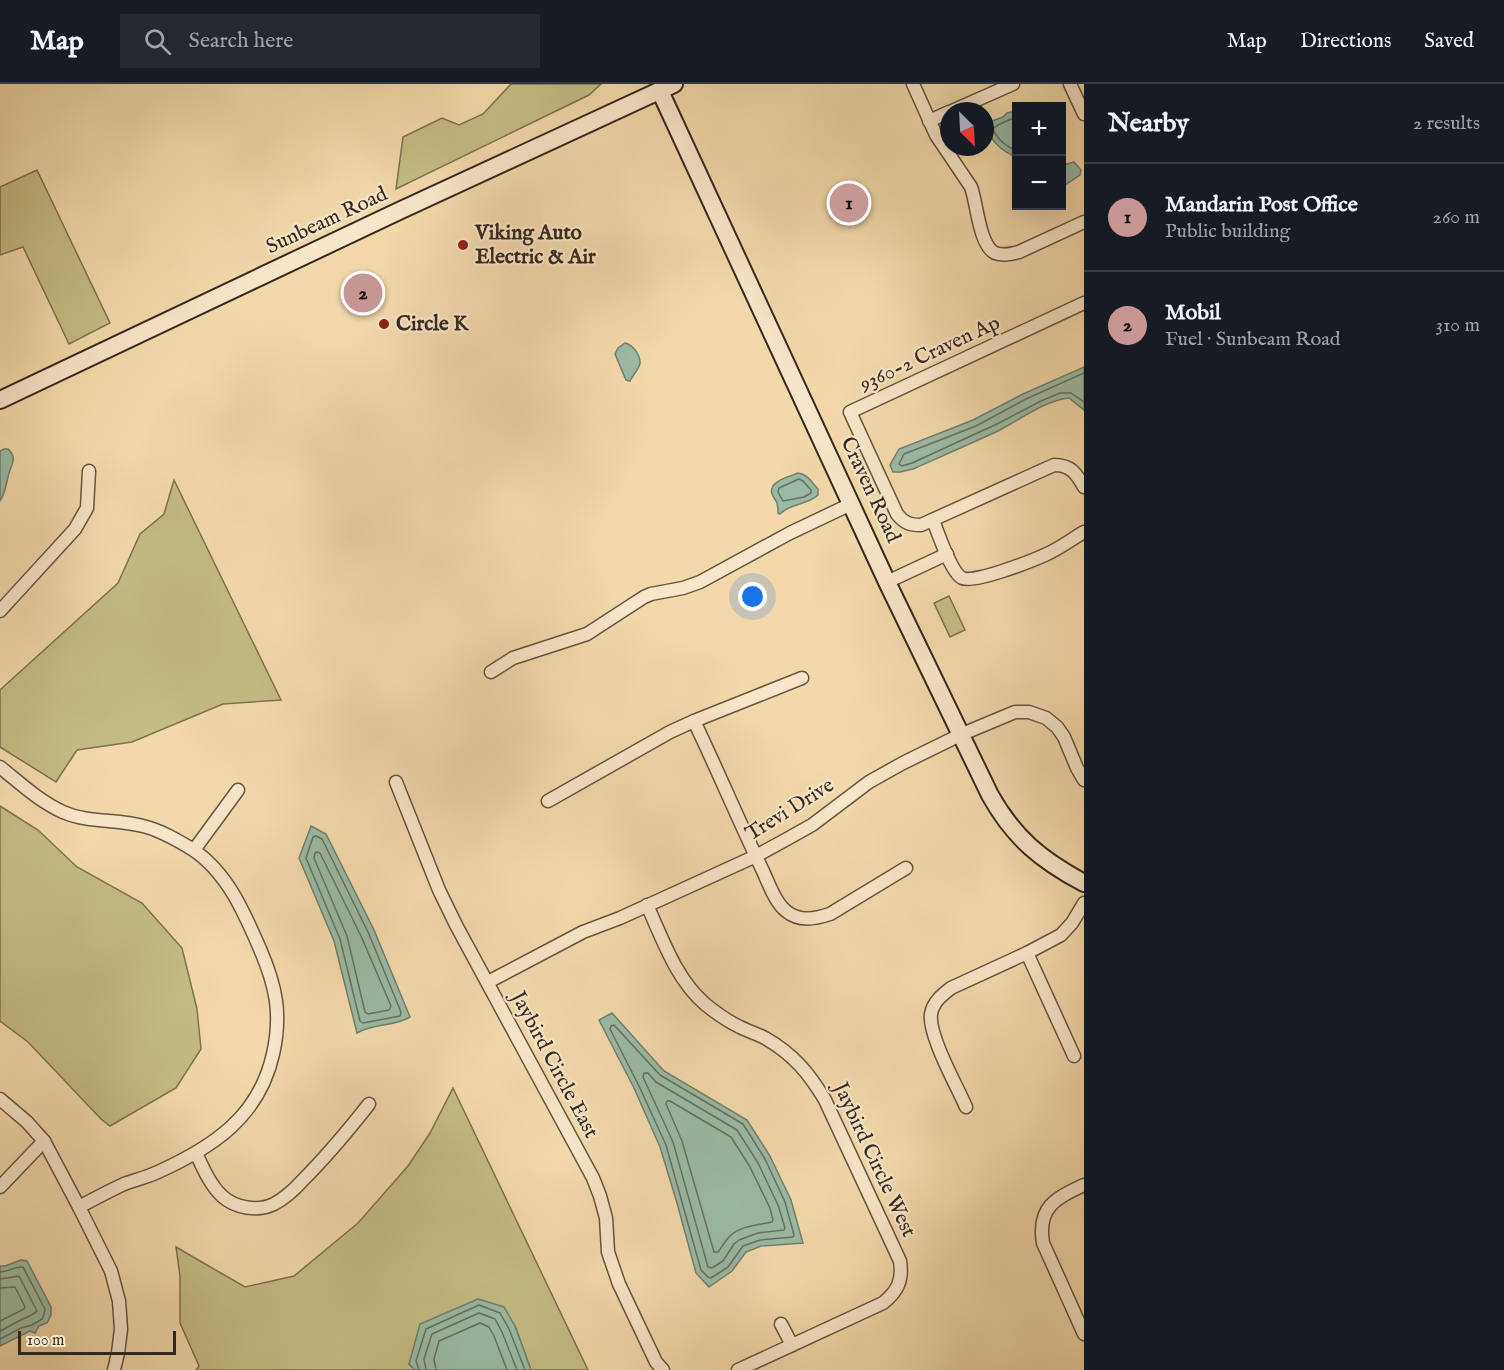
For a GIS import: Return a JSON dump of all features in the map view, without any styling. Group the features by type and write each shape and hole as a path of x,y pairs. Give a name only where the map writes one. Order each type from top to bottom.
{"street":[{"path":"913,84 946,153 971,187 983,237 994,252 1001,254 1019,252 1084,222"},
{"path":"972,102 1013,84"},
{"path":"1070,84 1084,114"},
{"name":"Sunbeam Road","path":"0,400 663,86"},
{"name":"Craven Road","path":"663,86 851,504 990,795 1001,815 1029,847 1054,867 1084,883"},
{"path":"929,121 940,116"},
{"name":"9360-2 Craven Ap","path":"933,520 921,525 903,522 897,514 850,412 1084,303"},
{"path":"1084,487 1071,469 1063,465 1054,465 933,520 956,572 963,578 970,579 981,578 1048,554 1084,532"},
{"path":"0,611 75,529 87,508 89,471"},
{"path":"491,672 513,658 587,634 644,597 700,582 790,533 851,504"},
{"path":"887,582 947,554"},
{"path":"548,801 669,732 802,678"},
{"name":"Trevi Drive","path":"488,982 583,932 620,918 756,856 812,825 869,782 903,763 960,735 1015,712 1029,712 1046,718 1057,728 1064,737 1084,780"},
{"path":"694,721 777,900 786,911 807,919 819,918 830,914 906,868"},
{"path":"0,767 40,799 63,812 90,820 143,826 194,850 218,872 242,908 268,966 277,997 278,1023 270,1071 257,1097 240,1119 223,1136 196,1153 157,1173 125,1184 79,1207"},
{"name":"Jaybird Circle East","path":"396,782 439,890 456,925 593,1178 606,1218 608,1252 619,1284 663,1370"},
{"path":"194,850 238,790"},
{"path":"966,1107 934,1036 931,1021 936,1002 951,988 1061,935 1072,923 1084,903"},
{"name":"Jaybird Circle West","path":"647,905 674,965 687,985 704,1003 722,1017 784,1051 799,1063 813,1080 825,1100 900,1261 902,1271 900,1281 891,1297 883,1304 792,1345"},
{"path":"1027,953 1074,1056"},
{"path":"0,1100 27,1122 44,1141 111,1271 119,1301 121,1329 114,1370"},
{"path":"196,1153 213,1186 224,1198 240,1206 256,1209 272,1205 286,1197 327,1156 369,1104"},
{"path":"0,1187 44,1141"},
{"path":"1084,1185 1060,1196 1049,1207 1043,1218 1041,1231 1043,1242 1084,1334"},
{"path":"738,1370 792,1345 781,1324"}],"shaded area":[{"path":"511,84 601,84 589,95 396,189 403,137 442,118 459,125 483,114"},
{"path":"37,170 110,323 69,344 23,247 0,255 0,187"},
{"path":"174,480 281,700 223,704 132,742 77,750 56,782 0,747 0,690 118,583 140,534 164,514"},
{"path":"949,596 965,630 950,637 934,603"},
{"path":"0,806 38,830 77,867 142,903 182,948 197,1009 201,1049 176,1088 110,1126 28,1042 0,1021"},
{"path":"453,1088 588,1370 531,1370 515,1326 409,1364 415,1370 196,1370 199,1366 180,1323 180,1276 176,1247 245,1287 294,1276 358,1223 408,1166 430,1133"}],"water":[{"path":"1012,112 1012,155 994,141 994,120"},
{"path":"1074,162 1081,170 1080,175 1066,184 1066,164"},
{"path":"625,343 633,348 640,360 639,367 630,381 626,380 615,354 618,348"},
{"path":"1084,367 1084,410 1069,398 1060,400 913,469 893,472 890,465 899,449 973,420 1023,394"},
{"path":"4,449 11,452 13,460 0,501 0,451"},
{"path":"798,473 810,479 818,489 818,495 780,514 772,494 773,486 780,480"},
{"path":"311,826 326,834 374,930 410,1017 404,1020 357,1033 334,941 299,858"},
{"path":"612,1013 664,1071 747,1120 770,1156 791,1200 803,1243 761,1246 746,1252 732,1271 709,1287 696,1273 660,1147 634,1088 599,1020"},
{"path":"21,1260 27,1261 51,1307 51,1315 47,1323 39,1326 35,1333 30,1331 0,1346 0,1266"},
{"path":"478,1299 504,1307 515,1326 531,1370 415,1370 409,1364 420,1324"}],"place":[{"name":"Mandarin Post Office","path":"849,203"},
{"name":"Viking Auto Electric & Air","path":"463,245"},
{"name":"Mobil","path":"363,293"},
{"name":"Circle K","path":"384,324"}]}
